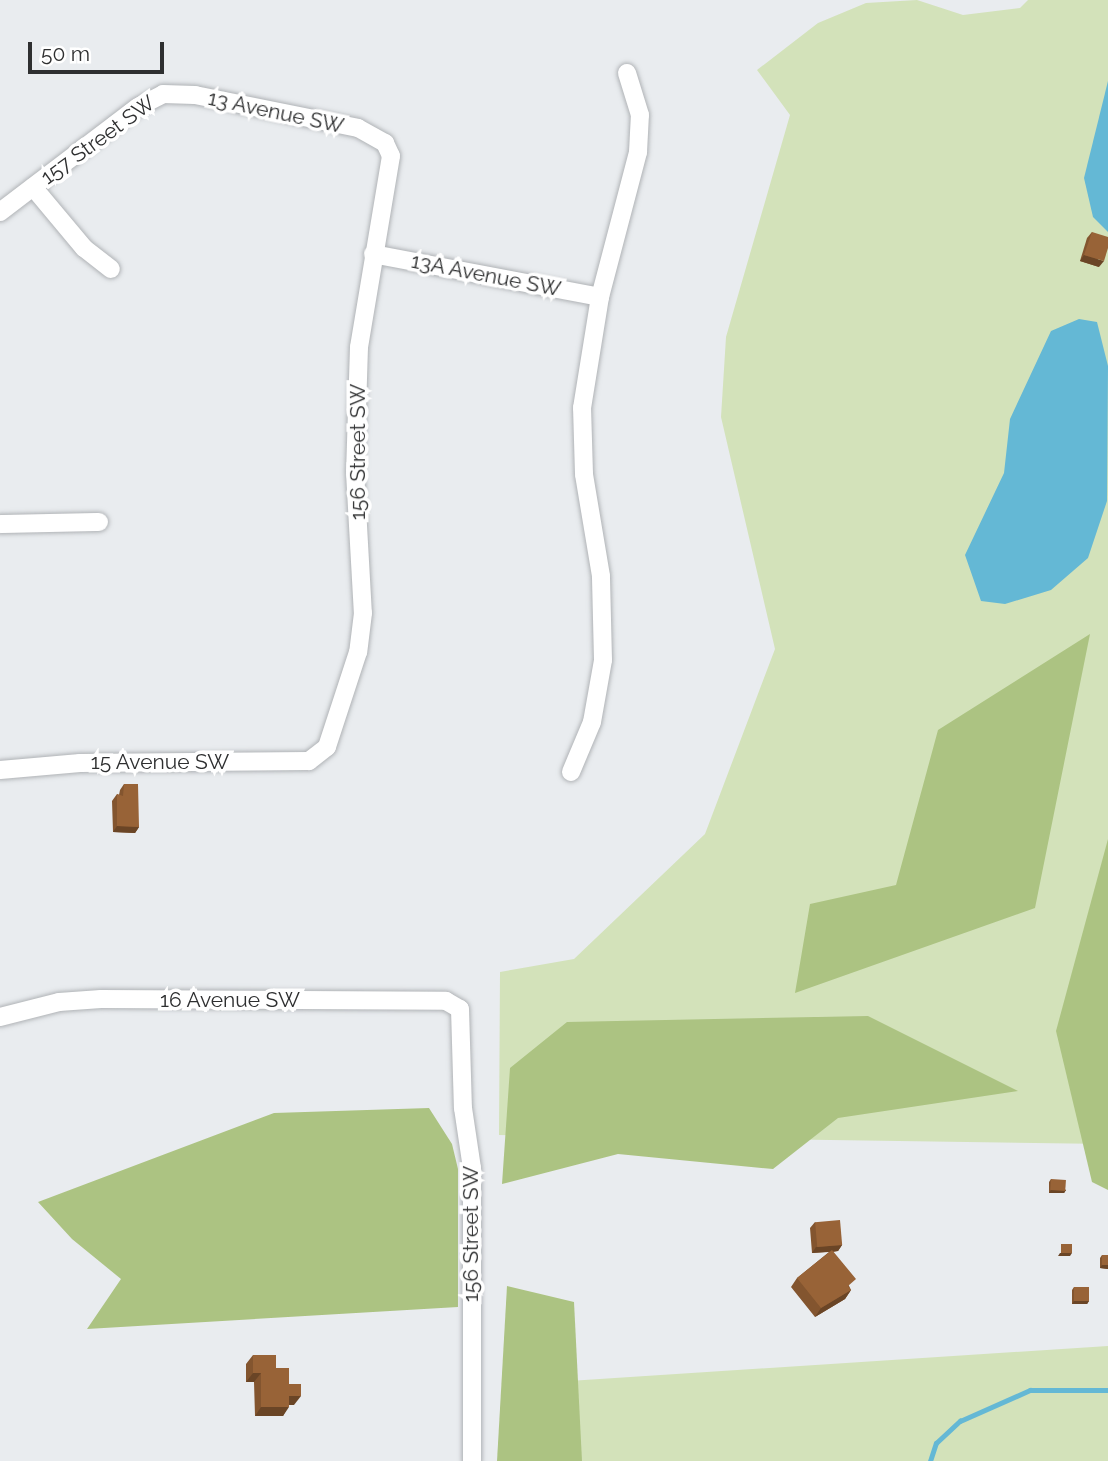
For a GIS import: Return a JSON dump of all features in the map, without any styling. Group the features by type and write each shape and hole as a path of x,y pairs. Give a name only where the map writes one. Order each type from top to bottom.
{"street":[{"path":"571,772 592,722 603,660 601,576 581,445 587,363 600,297 638,152 639,115 628,73"},
{"name":"13 Avenue SW","path":"163,94 195,95 358,128 385,143"},
{"name":"157 Street SW","path":"0,212 138,107 163,94"},
{"name":"156 Street SW","path":"319,756 327,747 358,652 363,613 355,472 356,403 373,254 390,171 391,156 385,143"},
{"name":"157 Street SW","path":"33,187 84,248 111,269"},
{"name":"13A Avenue SW","path":"373,254 600,297"},
{"path":"0,524 99,522"},
{"name":"15 Avenue SW","path":"0,770 80,763 309,761 319,756"},
{"name":"16 Avenue SW","path":"0,1017 59,1002 101,999 446,1000 460,1009"},
{"name":"156 Street SW","path":"460,1009 463,1108 472,1168 472,1461"}],"green space":[{"path":"917,0 963,15 1020,8 1028,0 1108,0 1108,1144 499,1135 500,972 574,959 705,834 775,649 721,417 726,337 790,115 757,70 818,23 866,3"},
{"path":"1090,634 1035,908 795,993 810,904 896,885 938,730"},
{"path":"1108,839 1108,1190 1092,1182 1056,1031"},
{"path":"868,1016 1018,1091 838,1118 773,1169 618,1154 502,1184 510,1068 567,1022"},
{"path":"429,1108 452,1144 458,1169 458,1307 87,1329 121,1279 72,1239 38,1202 274,1113"},
{"path":"507,1286 574,1302 582,1461 497,1461"},
{"path":"1108,1346 1108,1461 508,1461 507,1385"}],"water":[{"path":"1108,81 1108,232 1093,217 1084,178"},
{"path":"1079,319 1097,322 1108,366 1107,501 1088,558 1051,590 1005,604 981,601 965,555 1004,473 1010,419 1051,331"}],"building":[{"path":"1092,232 1108,237 1104,261 1084,255"},
{"path":"124,784 138,784 139,827 117,826 117,794 123,796"},
{"path":"1051,1179 1066,1180 1065,1191 1050,1190"},
{"path":"840,1220 842,1245 817,1247 815,1222"},
{"path":"1061,1244 1072,1244 1072,1253 1061,1253"},
{"path":"832,1250 856,1279 848,1286 851,1290 821,1308 797,1278"},
{"path":"1102,1255 1108,1255 1108,1265 1102,1265"},
{"path":"1074,1287 1089,1287 1089,1301 1074,1301"},
{"path":"253,1355 276,1355 276,1368 289,1368 289,1384 301,1384 301,1396 289,1396 289,1407 261,1407 261,1373 253,1373"}],"waterway":[{"path":"930,1461 936,1443 960,1421 1030,1390 1108,1390"}]}
